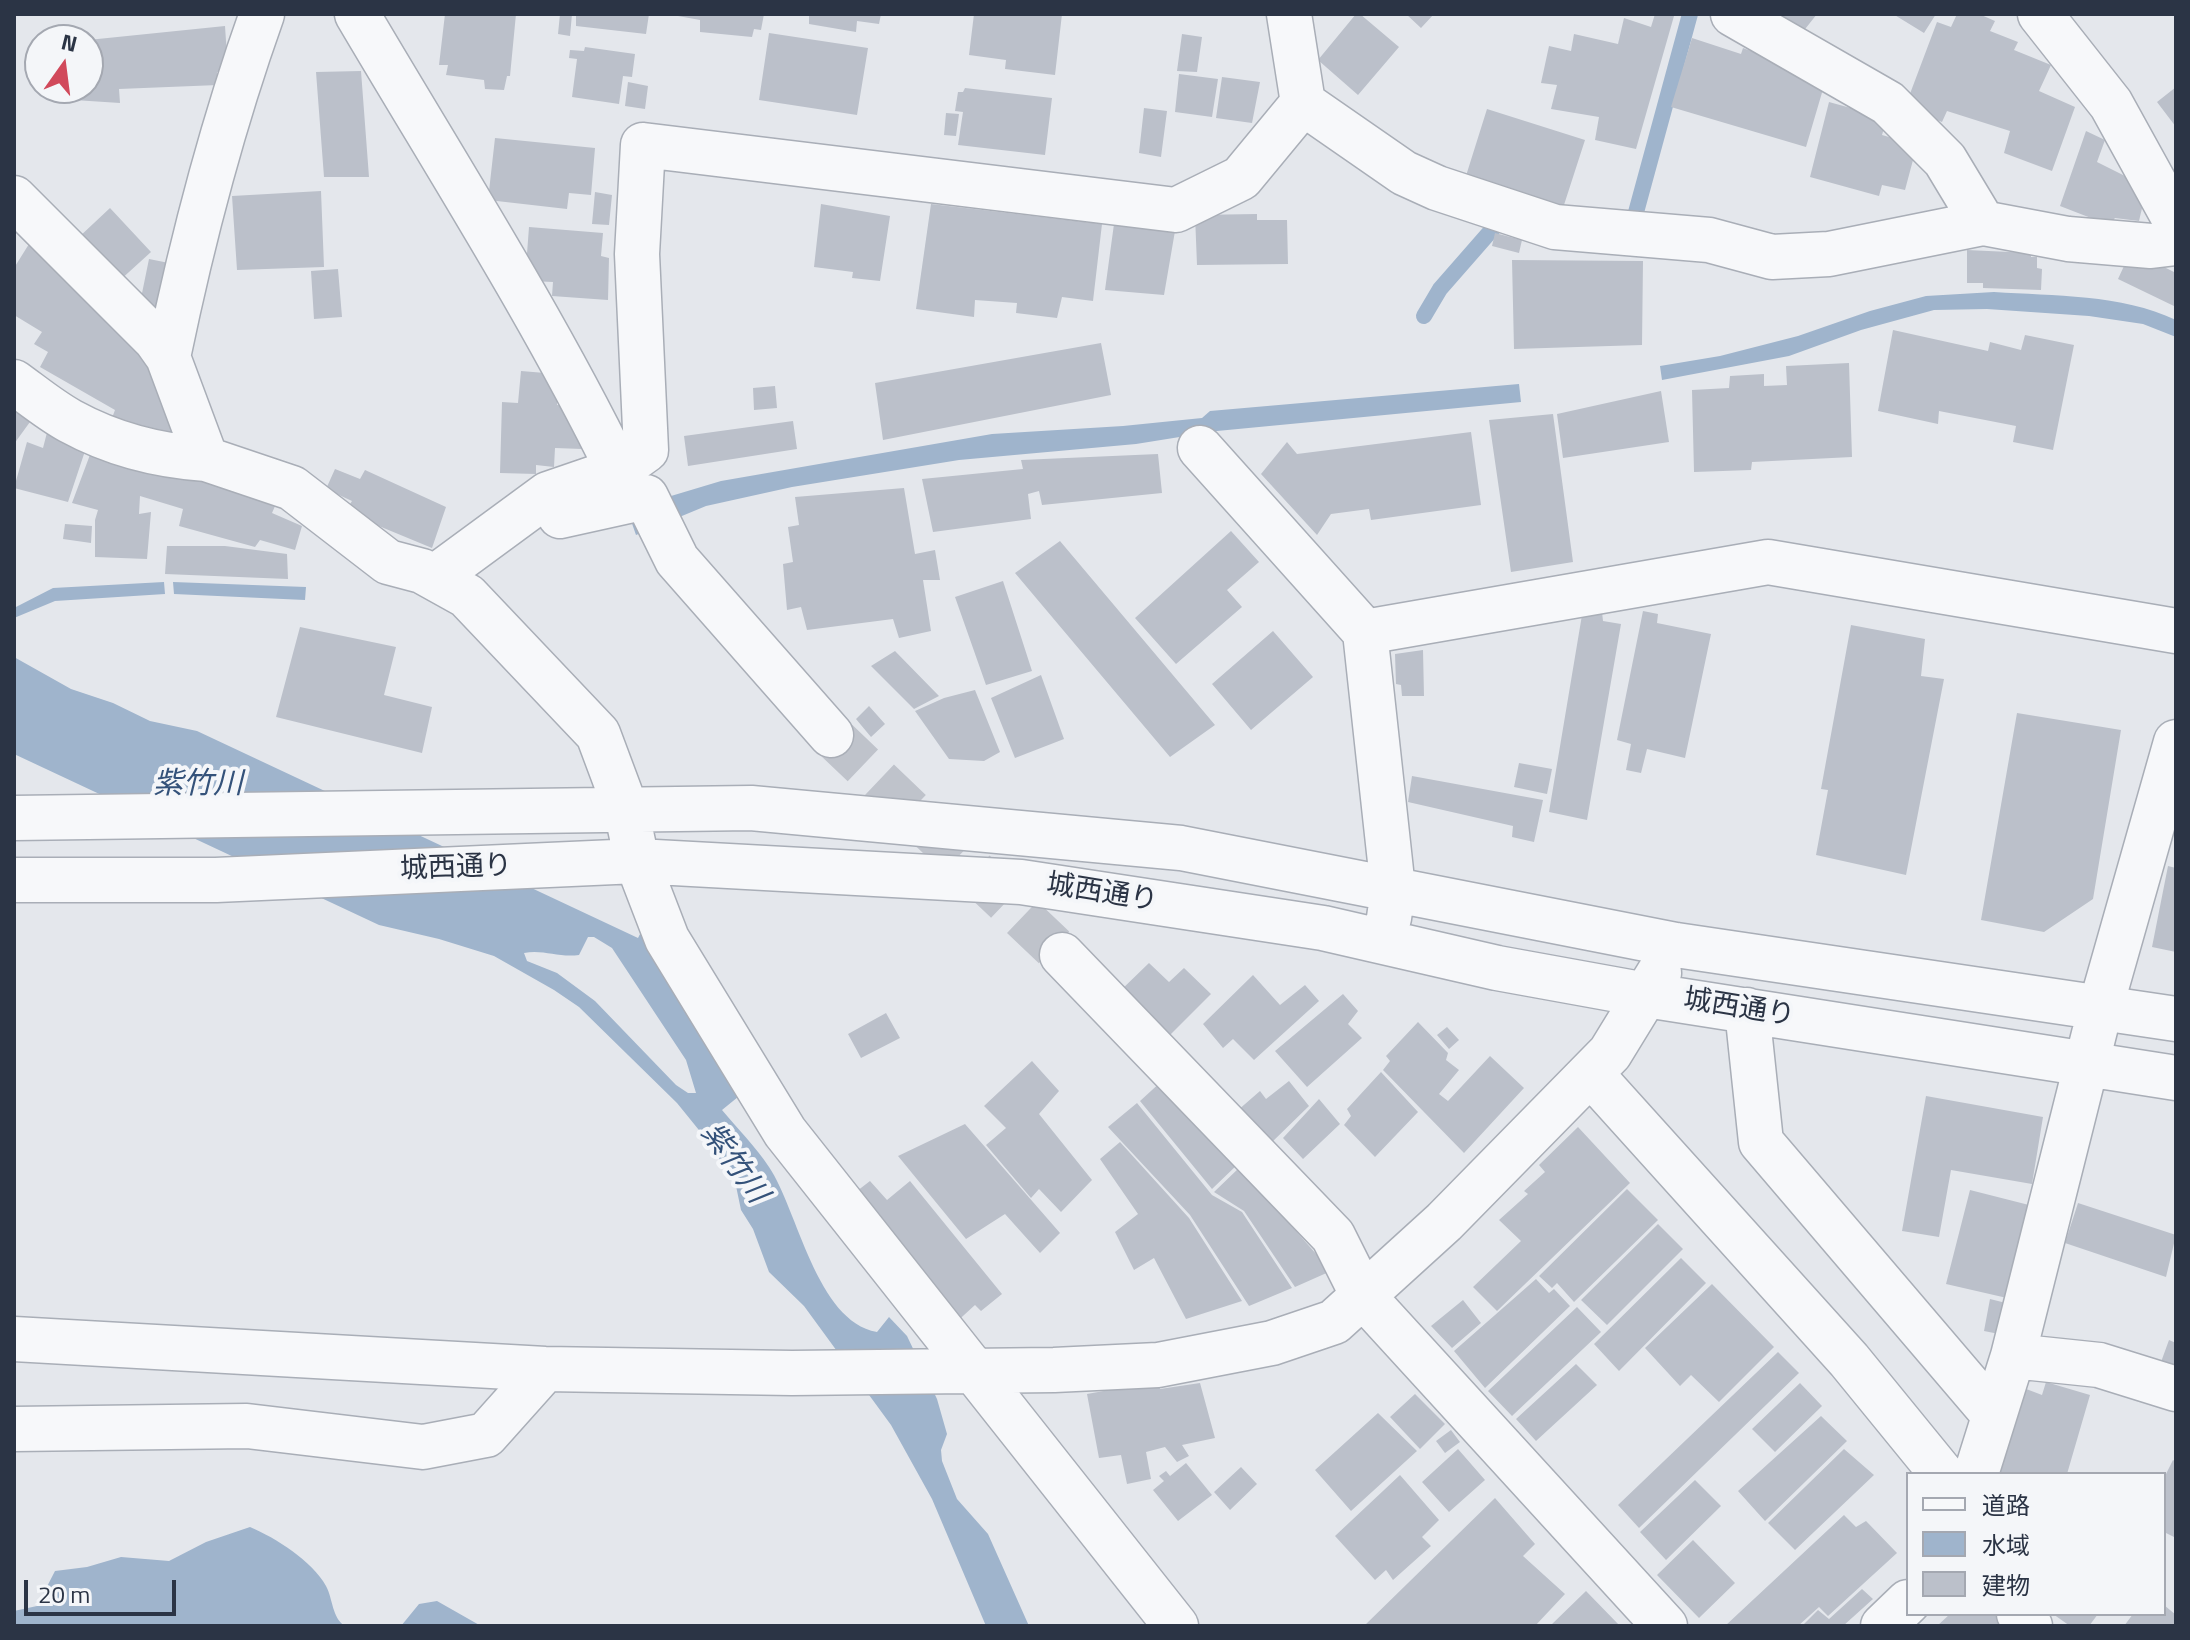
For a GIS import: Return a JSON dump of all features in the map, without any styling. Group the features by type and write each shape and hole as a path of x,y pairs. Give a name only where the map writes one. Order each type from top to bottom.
{"street":[{"path":"168,357 186,268 231,99 262,14"},
{"path":"357,14 517,282 618,470"},
{"path":"1289,14 1303,103 1404,173 1451,193 1555,227 1709,240 1772,257 1829,254 1983,223 2068,239 2151,246 2176,243"},
{"path":"1733,14 1888,103 1945,160 1983,223"},
{"path":"2040,14 2111,104 2176,222"},
{"path":"435,577 548,494 618,470 646,450 637,254 643,145 1176,210 1241,178 1303,103"},
{"path":"14,198 156,340 168,357 206,459"},
{"path":"14,382 70,421 138,449 206,459 292,488 388,562 422,571 467,596 598,734 626,809 637,861 667,939 785,1132 962,1370 1176,1626"},
{"path":"1200,448 1365,632 1393,889 1386,942"},
{"path":"499,530 646,497 677,560 831,735"},
{"path":"1365,632 1768,562 2176,631"},
{"path":"1977,1472 2013,1356 2101,1006 2176,742"},
{"name":"城西通り","path":"14,818 751,808 1181,848 1676,945 2176,1019"},
{"name":"城西通り","path":"14,880 216,880 637,861 1021,882 1323,928 1497,968 1646,995 2176,1078"},
{"path":"14,1339 545,1369 792,1373 1158,1365 1272,1343 1334,1322 1444,1222 1610,1053 1676,945"},
{"path":"1062,955 1333,1236 1363,1296 1665,1626"},
{"path":"1747,1010 1761,1142 1994,1415"},
{"path":"1591,1074 1849,1360 1940,1472"},
{"path":"2013,1356 2099,1365 2176,1389"},
{"path":"14,1429 247,1426 423,1447 486,1435 545,1369"},
{"path":"1883,1626 1906,1604"}],"water":[{"path":"1994,292 2087,298 2133,305 2176,320 2176,337 2143,324 2089,316 1987,309 1934,310 1861,330 1789,356 1662,380 1660,366 1720,356 1798,336 1926,296"},
{"path":"1519,384 1521,402 959,460 792,487 706,506 636,535 628,512 721,481 992,434 1123,426 1202,418 1210,411"},
{"path":"164,582 165,594 55,601 14,618 14,608 53,588"},
{"path":"173,582 306,587 305,600 174,594"},
{"name":"紫竹川","path":"14,657 71,689 113,703 150,721 197,731 638,938 641,932 653,936 749,1088 722,1110 769,1167 824,1286 838,1308 856,1324 877,1332 889,1317 907,1336 937,1399 947,1434 941,1450 942,1461 957,1499 988,1534 1029,1626 986,1626 932,1499 891,1425 804,1306 769,1272 753,1229 741,1210 736,1186 707,1140 677,1103 579,1007 494,956 379,925 14,754","holes":["588,937 594,937 612,948 686,1060 696,1093 688,1093 676,1085 595,1001 557,973 527,961 524,953 579,955"]},
{"path":"250,1527 282,1544 312,1568 326,1586 335,1613 345,1626 14,1626 14,1611 37,1606 55,1571 87,1567 121,1557 169,1561 206,1542"},
{"path":"437,1601 481,1626 401,1626 419,1604"}],"building":[{"path":"445,14 516,14 510,76 507,76 504,90 485,89 484,80 446,75 448,65 439,65"},
{"path":"560,14 572,14 570,36 558,34"},
{"path":"576,14 649,14 646,34 576,26"},
{"path":"667,14 764,14 761,30 754,29 752,37 700,32 700,20"},
{"path":"809,14 881,14 879,24 857,21 856,32 809,24"},
{"path":"974,14 1062,14 1055,75 1005,69 1006,60 969,55"},
{"path":"1356,14 1360,14 1399,47 1358,95 1318,60"},
{"path":"1406,14 1434,14 1421,28"},
{"path":"1655,14 1674,16 1636,149 1595,140 1599,117 1551,109 1557,85 1541,83 1549,46 1571,51 1574,34 1618,44 1624,18 1651,27"},
{"path":"1775,14 1817,14 1798,38"},
{"path":"1893,14 1936,14 1924,33"},
{"path":"1957,14 1979,14 1995,21 1990,31 2018,42 2014,50 2051,65 2039,91 2075,107 2052,171 2004,153 2010,131 1947,111 1942,122 1905,107 1937,22 1951,27"},
{"path":"225,26 228,71 217,72 218,85 119,89 120,103 104,102 104,38"},
{"path":"769,33 868,48 857,115 759,100"},
{"path":"1182,34 1202,37 1197,72 1177,71"},
{"path":"1692,38 1741,54 1743,48 1826,79 1806,147 1671,107"},
{"path":"585,47 635,54 632,77 623,76 619,104 572,97 577,59 569,58 570,50 584,51"},
{"path":"361,71 369,177 324,177 316,72"},
{"path":"1179,74 1218,79 1212,117 1175,112"},
{"path":"1222,77 1260,82 1252,123 1216,118"},
{"path":"628,82 648,86 645,109 625,106"},
{"path":"2176,87 2176,127 2157,102"},
{"path":"965,88 1052,98 1045,155 958,145 963,112 955,111 958,92 963,92"},
{"path":"1829,102 1887,118 1882,135 1917,145 1905,190 1882,185 1879,196 1810,177"},
{"path":"1144,108 1167,111 1161,157 1139,153"},
{"path":"1487,109 1585,140 1563,208 1465,179"},
{"path":"946,113 959,114 956,136 944,135"},
{"path":"2086,131 2105,140 2097,162 2127,177 2143,204 2139,221 2115,218 2109,225 2060,206"},
{"path":"495,138 595,148 591,195 569,193 567,209 488,200"},
{"path":"321,191 324,267 237,270 232,196"},
{"path":"595,192 612,195 609,225 592,224"},
{"path":"821,204 890,216 880,281 852,278 853,272 814,267"},
{"path":"931,204 1102,224 1093,301 1062,297 1057,318 1016,313 1017,303 975,300 974,317 916,309"},
{"path":"110,208 151,252 118,282 78,238"},
{"path":"1257,214 1257,220 1287,220 1288,264 1197,265 1195,215"},
{"path":"1114,224 1175,231 1164,295 1105,290"},
{"path":"529,227 603,233 601,256 609,258 608,300 552,296 553,282 531,281 534,267 526,267"},
{"path":"1495,233 1522,240 1519,253 1492,246"},
{"path":"29,244 129,330 186,437 112,418 115,410 40,367 48,352 34,344 42,332 14,315 14,268"},
{"path":"1967,250 2031,253 2031,257 2037,257 2037,268 2042,269 2041,290 1983,288 1983,283 1967,283"},
{"path":"149,259 174,264 164,308 140,303"},
{"path":"1512,260 1643,261 1642,345 1514,349"},
{"path":"2154,262 2176,273 2176,307 2118,279 2124,266"},
{"path":"338,269 342,317 314,319 311,271"},
{"path":"1893,330 1988,351 1990,342 2021,350 2025,335 2074,345 2053,450 2013,442 2016,426 1939,411 1938,424 1878,411"},
{"path":"1101,343 1111,395 883,440 875,383"},
{"path":"1849,363 1852,457 1752,462 1751,470 1694,472 1692,390 1729,388 1730,376 1764,374 1764,386 1787,385 1786,366"},
{"path":"521,371 557,374 557,405 576,407 586,426 582,449 555,448 554,467 536,465 536,474 500,473 502,402 518,403"},
{"path":"775,386 777,408 754,410 753,388"},
{"path":"1661,391 1669,442 1563,458 1557,414"},
{"path":"14,398 35,415 14,444"},
{"path":"1553,414 1573,562 1511,572 1489,420"},
{"path":"50,421 88,442 68,502 14,488 27,442 43,448"},
{"path":"793,421 797,449 688,466 684,436"},
{"path":"1471,432 1481,505 1371,520 1369,509 1331,514 1317,535 1261,474 1287,442 1297,454"},
{"path":"94,444 279,497 272,513 302,526 295,550 260,540 255,547 179,526 183,509 140,496 139,514 151,512 147,559 95,557 98,510 72,503"},
{"path":"1158,454 1162,493 1042,505 1039,491 1028,494 1031,519 933,532 922,479 1023,469 1021,460"},
{"path":"335,469 360,479 365,470 446,507 432,548 345,512 352,501 326,489"},
{"path":"904,488 915,554 935,550 940,580 923,580 931,631 899,638 893,619 807,630 801,607 787,610 783,564 793,562 788,527 799,525 795,497"},
{"path":"65,524 92,526 91,543 63,539"},
{"path":"1231,531 1259,562 1227,590 1242,607 1176,664 1135,618"},
{"path":"1060,541 1215,725 1170,757 1015,573"},
{"path":"167,546 225,546 287,554 288,579 165,574"},
{"path":"1003,581 1032,671 986,685 955,597"},
{"path":"1643,611 1658,614 1657,623 1711,634 1685,758 1647,749 1641,773 1626,770 1631,744 1617,740"},
{"path":"1602,612 1603,621 1621,624 1587,820 1549,812 1582,615"},
{"path":"1851,625 1925,639 1921,676 1944,679 1906,875 1816,855 1828,790 1821,789"},
{"path":"300,627 396,647 384,695 432,707 422,753 276,717"},
{"path":"1273,631 1313,677 1251,730 1212,684"},
{"path":"1423,650 1424,696 1402,696 1401,685 1396,684 1395,654"},
{"path":"895,651 939,696 914,709 871,666"},
{"path":"1041,675 1064,739 1015,758 991,698"},
{"path":"975,690 1000,752 984,761 949,759 915,711 944,698"},
{"path":"869,706 885,724 871,737 856,719"},
{"path":"2017,713 2121,730 2093,899 2044,932 1981,920"},
{"path":"1519,763 1552,769 1547,794 1514,787"},
{"path":"1412,776 1543,800 1534,842 1512,837 1513,826 1408,802"},
{"path":"2168,866 2176,868 2176,952 2152,947"},
{"path":"1149,963 1169,982 1184,968 1211,994 1164,1041 1118,993"},
{"path":"1253,975 1280,1005 1305,985 1319,1001 1254,1060 1233,1039 1223,1048 1203,1024"},
{"path":"1343,994 1358,1011 1348,1024 1362,1038 1307,1087 1275,1051"},
{"path":"886,1013 900,1038 861,1058 848,1034"},
{"path":"1418,1022 1448,1053 1446,1060 1459,1070 1439,1094 1448,1101 1490,1056 1524,1088 1464,1153 1383,1070 1390,1061 1386,1056"},
{"path":"1447,1027 1459,1040 1449,1049 1437,1035"},
{"path":"1032,1061 1059,1091 1039,1114 1092,1180 1061,1212 1039,1189 1031,1198 986,1145 1006,1128 984,1106"},
{"path":"1381,1072 1418,1112 1375,1157 1344,1125 1351,1116 1347,1109"},
{"path":"1163,1080 1238,1164 1212,1189 1140,1101"},
{"path":"1289,1081 1309,1106 1269,1145 1237,1111 1260,1091 1266,1099"},
{"path":"1926,1096 2043,1117 2032,1184 1951,1170 1939,1237 1902,1231"},
{"path":"1319,1099 1340,1124 1303,1159 1283,1138"},
{"path":"1137,1103 1212,1195 1242,1212 1292,1288 1249,1306 1190,1215 1108,1127"},
{"path":"965,1124 1060,1233 1040,1253 1005,1214 966,1239 898,1156"},
{"path":"1578,1127 1630,1183 1497,1311 1473,1287 1521,1241 1499,1220 1528,1194 1524,1191 1545,1172 1539,1165"},
{"path":"1120,1142 1189,1218 1242,1301 1186,1319 1154,1258 1134,1270 1115,1232 1138,1214 1100,1159"},
{"path":"1240,1167 1331,1271 1295,1287 1244,1211 1214,1192"},
{"path":"870,1181 887,1200 910,1181 1002,1294 981,1311 975,1305 952,1326 848,1198"},
{"path":"1627,1189 1658,1220 1574,1302 1557,1283 1552,1288 1539,1276"},
{"path":"1970,1190 2029,1205 2007,1298 1946,1284"},
{"path":"2078,1203 2176,1235 2166,1277 2065,1243"},
{"path":"1658,1224 1683,1249 1607,1325 1581,1300"},
{"path":"1681,1258 1706,1283 1619,1371 1594,1344"},
{"path":"1536,1279 1549,1293 1554,1289 1570,1306 1485,1388 1454,1351"},
{"path":"1712,1284 1774,1347 1719,1402 1691,1375 1680,1386 1645,1348"},
{"path":"1990,1299 2006,1303 1999,1334 1984,1331"},
{"path":"1463,1300 1481,1323 1452,1348 1431,1326"},
{"path":"1577,1307 1601,1332 1512,1416 1488,1391"},
{"path":"2169,1340 2176,1343 2176,1368 2161,1362"},
{"path":"1778,1352 1799,1373 1639,1528 1618,1505"},
{"path":"1576,1364 1597,1385 1536,1441 1516,1419"},
{"path":"1159,1381 1160,1389 1200,1383 1215,1438 1182,1445 1189,1456 1177,1462 1165,1447 1146,1452 1151,1479 1127,1484 1121,1455 1099,1458 1087,1394"},
{"path":"2046,1382 2090,1395 2068,1472 2001,1472 2009,1444 2004,1444 2021,1387 2042,1395"},
{"path":"1800,1383 1822,1406 1775,1452 1752,1429"},
{"path":"1415,1394 1445,1424 1420,1449 1390,1417"},
{"path":"1378,1413 1417,1451 1351,1511 1315,1470"},
{"path":"1821,1416 1847,1441 1765,1521 1738,1491"},
{"path":"1451,1430 1460,1442 1445,1453 1436,1441"},
{"path":"1458,1449 1485,1480 1449,1512 1422,1482"},
{"path":"1844,1449 1874,1475 1795,1550 1768,1523"},
{"path":"2173,1460 2176,1462 2176,1538 2166,1533 2166,1474"},
{"path":"1186,1463 1212,1495 1178,1521 1153,1490 1164,1481 1159,1476 1166,1471 1170,1476"},
{"path":"1241,1467 1257,1484 1230,1510 1214,1492"},
{"path":"1400,1475 1439,1520 1422,1537 1431,1546 1393,1580 1386,1570 1375,1580 1335,1536"},
{"path":"1695,1480 1721,1506 1666,1560 1640,1532"},
{"path":"1495,1498 1535,1544 1523,1556 1565,1594 1535,1626 1364,1626"},
{"path":"1844,1515 1856,1527 1866,1521 1897,1553 1828,1616 1819,1607 1798,1626 1725,1626"},
{"path":"1693,1540 1735,1583 1699,1618 1657,1575"},
{"path":"1862,1589 1873,1599 1843,1626 1802,1626 1818,1610 1829,1619"},
{"path":"1586,1591 1620,1626 1550,1626"},
{"path":"2166,1607 2176,1615 2176,1626 2124,1626 2132,1616 2166,1616"},
{"path":"1948,1616 2003,1616 2011,1626 1937,1626"},
{"path":"2056,1616 2096,1616 2089,1626 2070,1626"}],"waterway":[{"path":"1632,227 1690,14"},
{"path":"1424,316 1440,289 1496,225"}],"tunnel":[{"path":"831,735 1062,955"}]}
